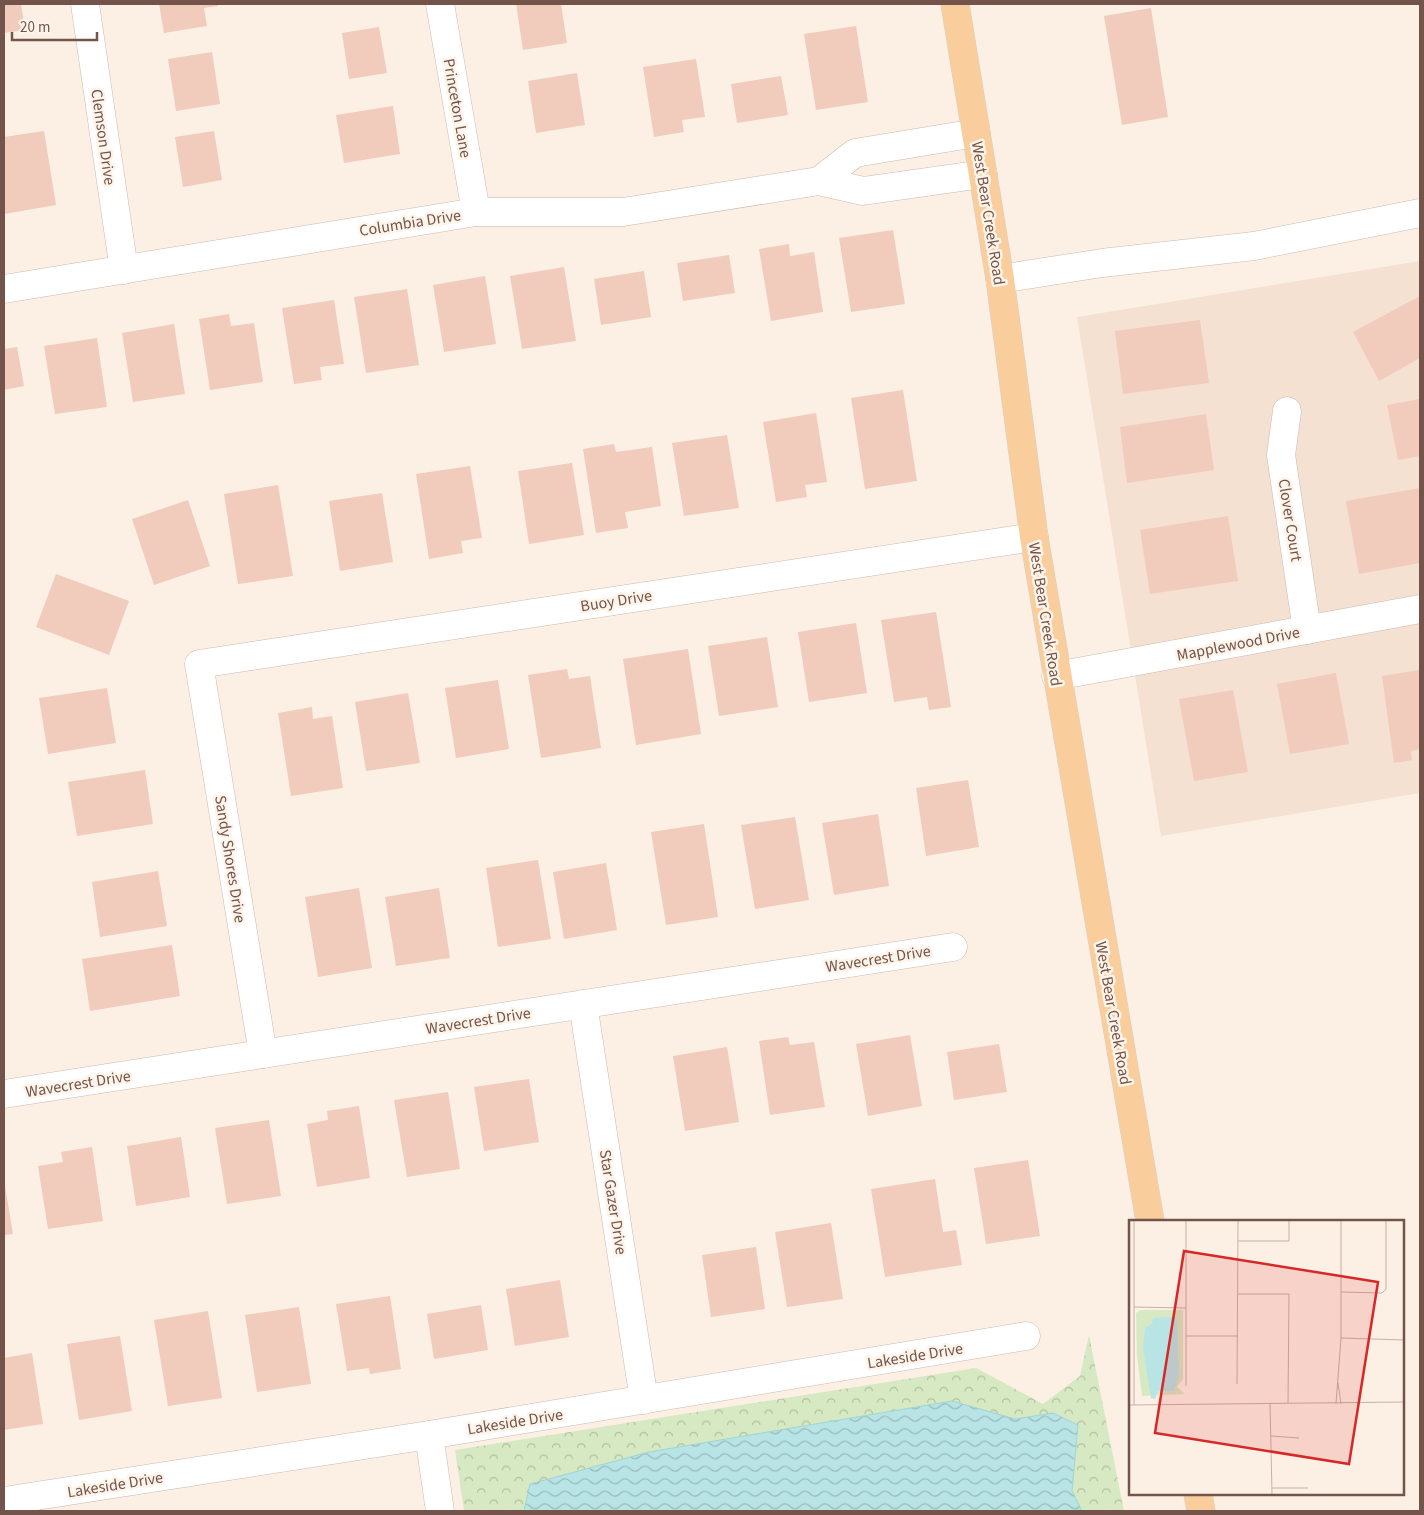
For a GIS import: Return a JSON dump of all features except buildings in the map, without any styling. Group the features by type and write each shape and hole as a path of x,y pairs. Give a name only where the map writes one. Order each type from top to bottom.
{"main road":[{"name":"West Bear Creek Road","path":"956,4 1000,279 1034,537 1056,676 1150,1220"},
{"path":"1198,1495 1201,1511"}],"street":[{"name":"Clemson Drive","path":"85,4 124,270"},
{"name":"Princeton Lane","path":"440,4 476,212"},
{"name":"Columbia Drive","path":"819,181 855,153 976,133"},
{"name":"Columbia Drive","path":"4,289 476,212 623,212 819,181 863,192 983,174"},
{"path":"1000,279 1102,263 1254,246 1420,213"},
{"name":"Clover Court","path":"1287,411 1281,455 1307,630"},
{"name":"Buoy Drive","path":"199,664 1034,537"},
{"name":"Mapplewood Drive","path":"1056,676 1420,609"},
{"name":"Sandy Shores Drive","path":"199,664 263,1054"},
{"name":"Wavecrest Drive","path":"4,1094 953,947"},
{"name":"Star Gazer Drive","path":"584,1004 644,1400"},
{"name":"Lakeside Drive","path":"4,1501 429,1435 1026,1336"},
{"path":"429,1435 440,1511"}],"shaded area":[{"path":"1420,261 1420,793 1161,836 1077,317"}],"green space":[{"path":"1089,1335 1124,1511 464,1511 455,1450 976,1368 1043,1404 1080,1376"}],"water":[{"path":"952,1401 1015,1419 1053,1413 1078,1425 1072,1491 1082,1511 524,1511 530,1484 649,1452"}]}
